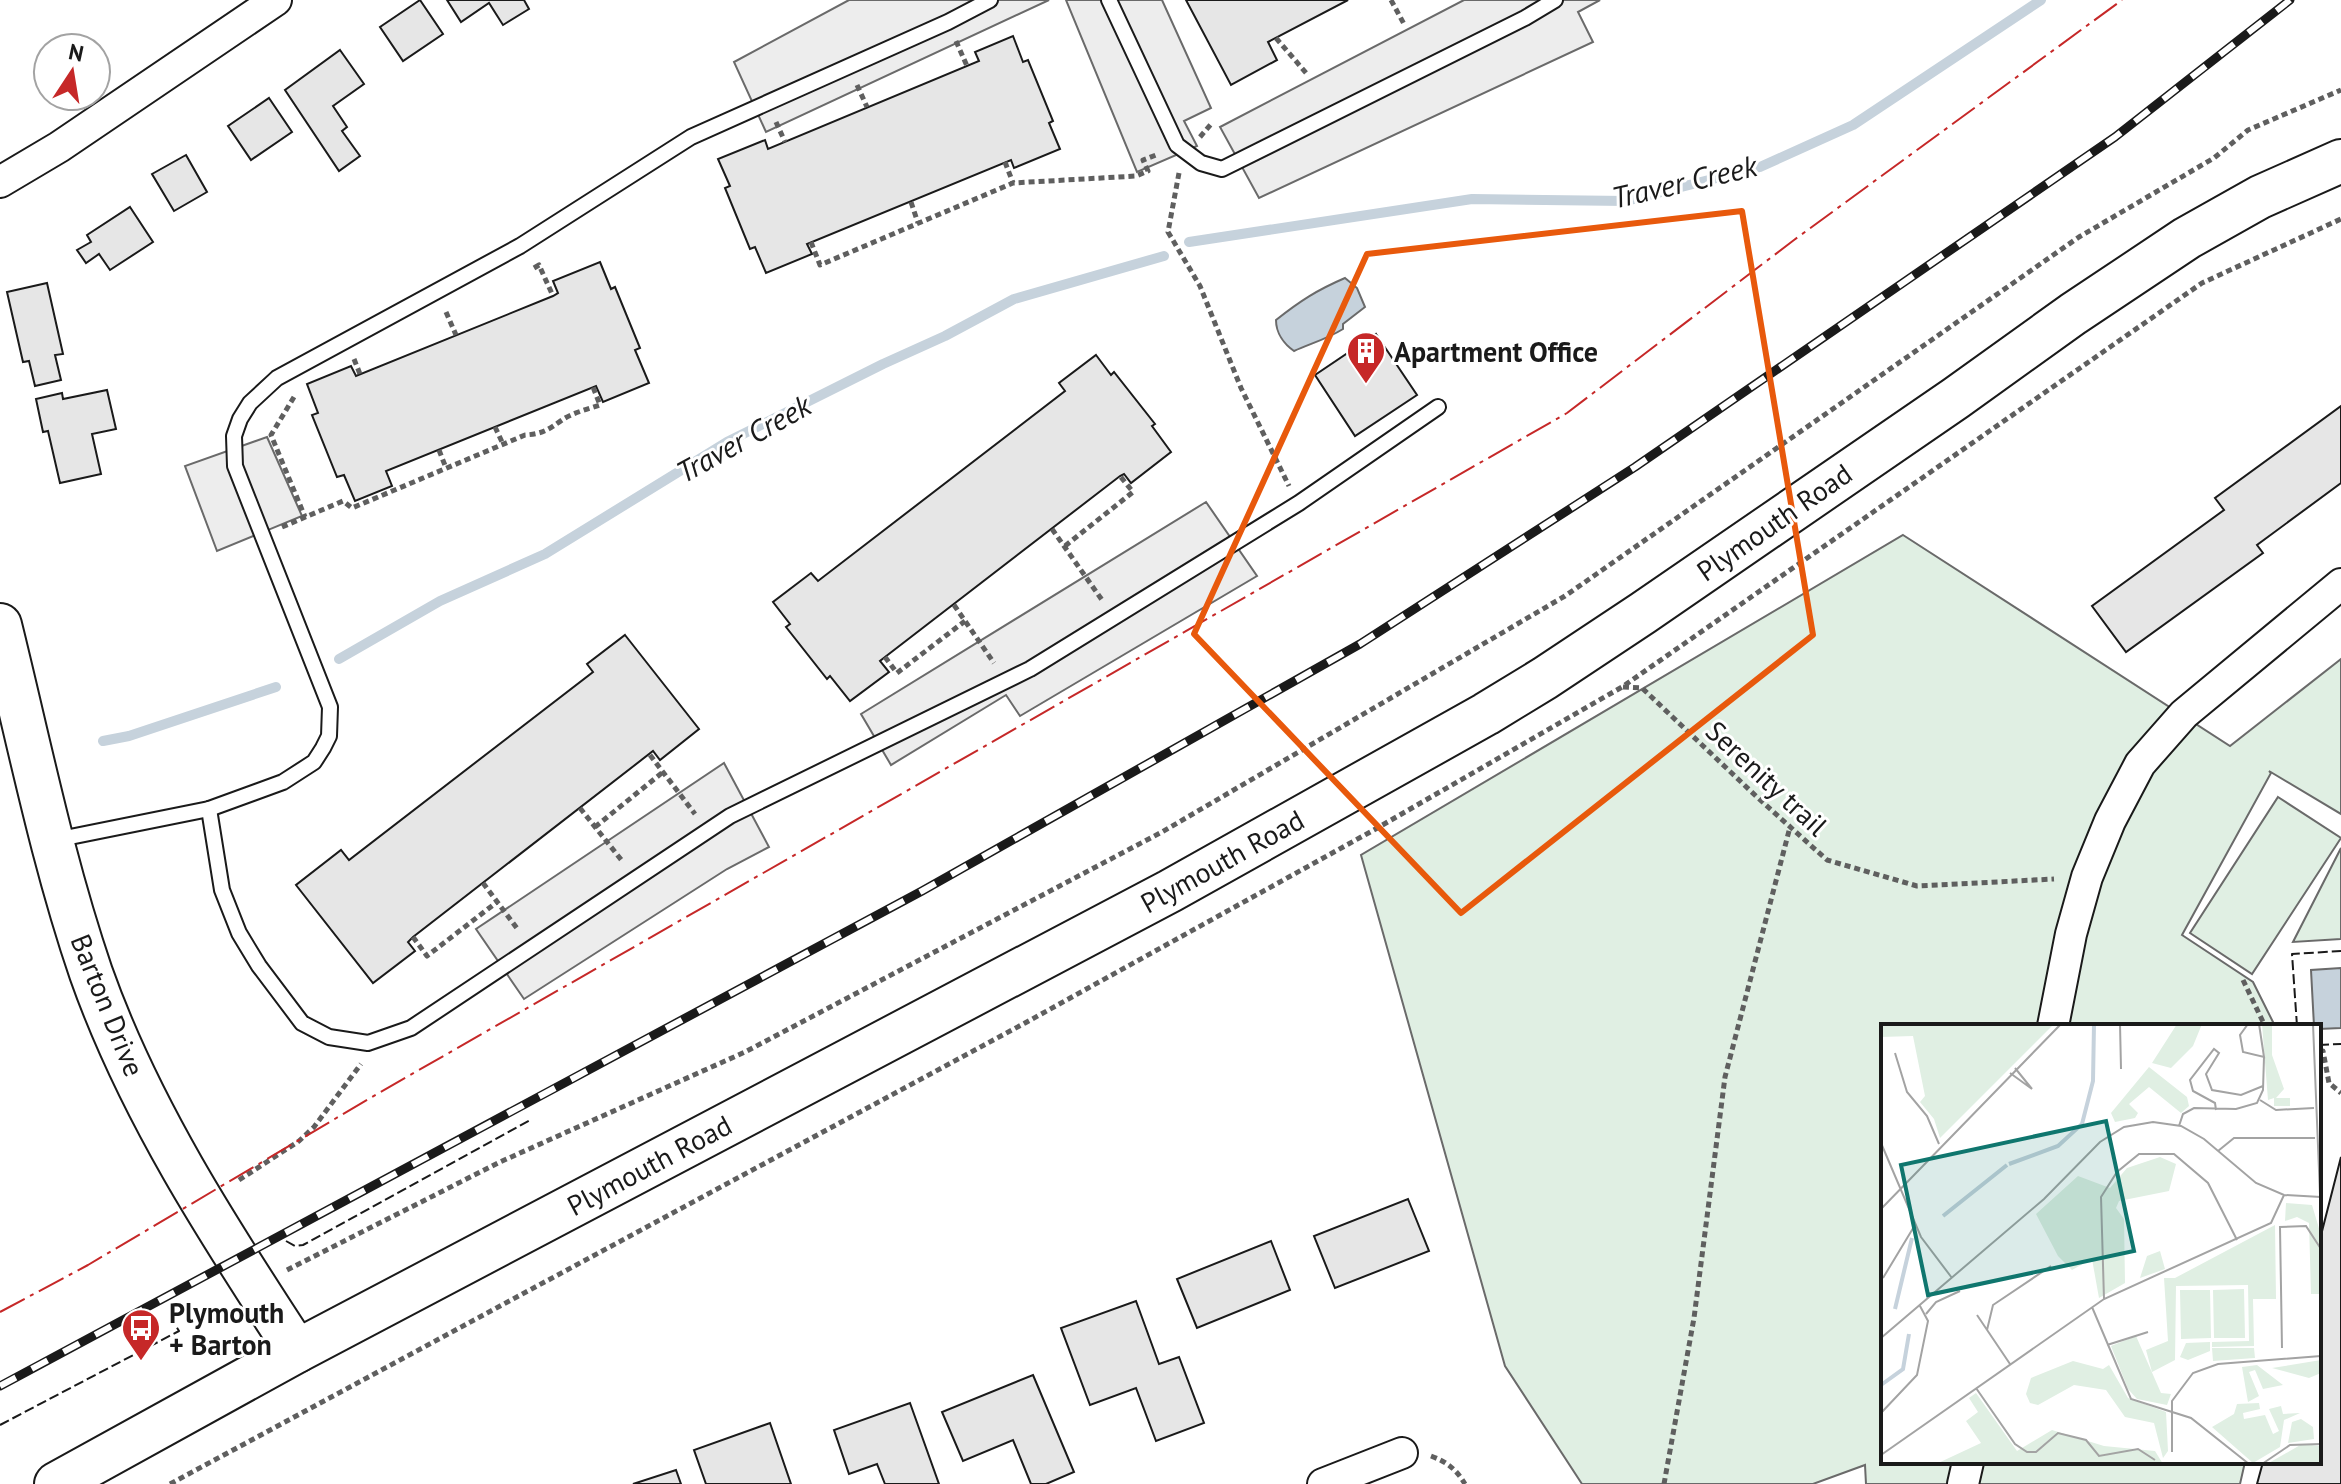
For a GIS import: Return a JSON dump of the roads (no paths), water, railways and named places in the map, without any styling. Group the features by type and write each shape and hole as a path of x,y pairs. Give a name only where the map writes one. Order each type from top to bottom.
{"main road":[{"name":"Plymouth Road","path":"56,1484 297,1351 1170,891 1486,714 1643,613 2148,263 2222,216 2298,178 2341,161"},
{"name":"Barton Drive","path":"0,625 8,692 51,841 92,974 124,1054 205,1206 297,1351"}],"street":[{"path":"0,182 83,131 276,0"},
{"path":"2053,1024 2071,934 2087,877 2110,821 2140,764 2184,714 2341,584"},
{"path":"1323,1484 1402,1453"},
{"path":"1963,1484 1968,1464"}],"lane":[{"path":"51,841 209,809 283,782 314,762 329,736 330,707 235,466 234,436 240,419 250,403 277,378 520,246 691,137 948,22 990,0"},
{"path":"1109,0 1182,149 1214,168 1227,168 1555,0"},
{"path":"209,809 222,890 239,933 259,966 302,1023 329,1037 368,1043 411,1028 730,816 1030,669 1299,503 1438,407"}],"waterway":[{"name":"Traver Creek","path":"1189,242 1472,199 1626,201 1760,167 1853,125 2041,0"},
{"name":"Traver Creek","path":"339,659 440,601 545,554 727,442 1014,299 1164,256"},
{"name":"Traver Creek","path":"103,741 129,736 276,687"}],"railway":[{"path":"0,1386 922,891 1360,644 1635,467 2115,137 2290,0"}],"place":[{"name":"Apartment Office","path":"1366,385"},
{"name":"Plymouth + Barton","path":"141,1362"}]}
